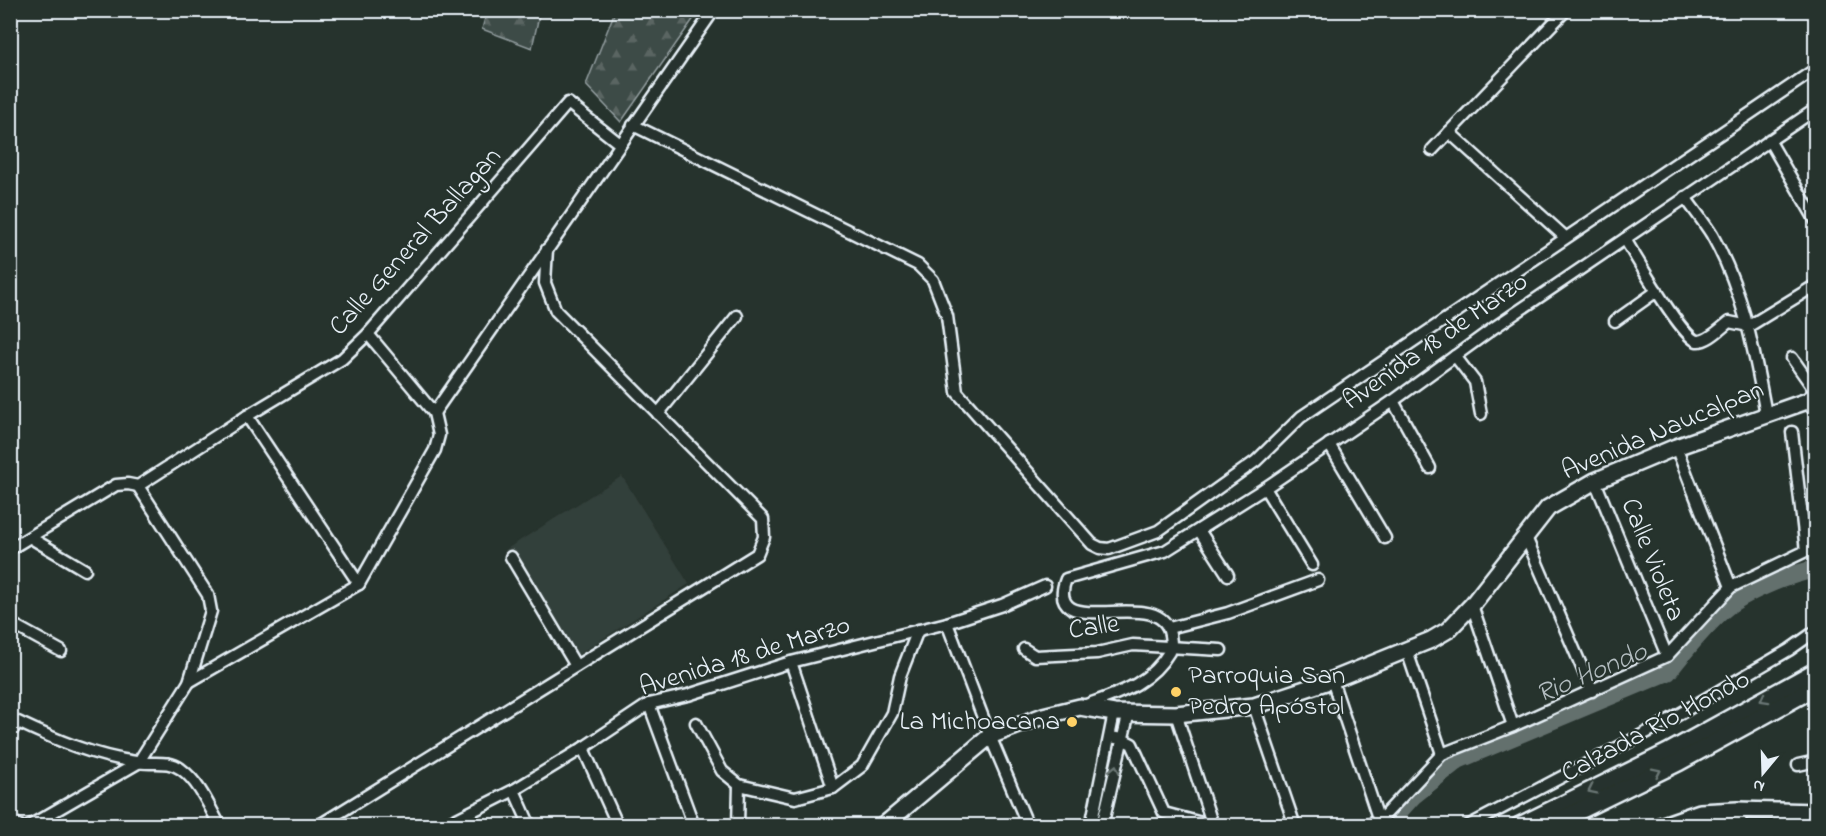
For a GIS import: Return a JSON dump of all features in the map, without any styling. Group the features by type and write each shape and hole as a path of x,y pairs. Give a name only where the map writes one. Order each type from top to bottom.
{"main road":[{"name":"Avenida Naucalpan","path":"883,825 990,736 1043,716 1080,707 1122,712 1176,714 1254,706 1332,680 1407,651 1448,630 1472,605 1548,508 1595,481 1676,447 1766,414 1813,400"},
{"name":"Calzada Río Hondo","path":"1519,825 1667,753 1815,670"},
{"name":"Calzada Río Hondo","path":"1548,825 1679,762 1815,687"},
{"path":"1663,825 1700,812 1809,811"}],"street":[{"path":"434,413 714,10"},
{"path":"1432,150 1563,12"},
{"path":"633,125 918,265 933,279 947,316 957,392 1092,544 1109,549 1158,531 1256,461 1301,417 1815,69"},
{"name":"Calle General Ballagan","path":"10,549 116,485 138,486 247,416 342,359 368,334 568,103 620,144"},
{"name":"Avenida 18 de Marzo","path":"1169,628 1156,616 1137,611 1080,611 1069,606 1063,598 1066,579 1165,551 1265,488 1393,401 1815,109"},
{"path":"1449,132 1565,237"},
{"path":"1769,140 1815,221"},
{"path":"1685,197 1711,233 1726,264 1749,326 1766,414"},
{"path":"1625,239 1688,336 1697,341 1706,339 1729,322 1749,326 1815,285"},
{"path":"318,825 757,554 764,537 763,519 556,311 545,283 547,249"},
{"path":"1615,321 1657,291"},
{"path":"658,414 737,316"},
{"path":"189,682 359,584 435,450 439,435 434,413 368,334"},
{"path":"1455,356 1475,382 1481,414"},
{"path":"1792,358 1813,400"},
{"path":"1393,401 1430,468"},
{"path":"247,416 359,584"},
{"path":"1365,825 1379,821 1442,754 1513,726 1667,656 1731,587 1811,550 1791,432"},
{"path":"1329,444 1385,538"},
{"path":"1676,447 1731,587"},
{"name":"Calle Violeta","path":"1595,481 1667,656"},
{"path":"29,825 138,763 189,682 211,611 208,595 138,486"},
{"path":"1265,488 1312,565"},
{"path":"1198,530 1228,575"},
{"path":"1525,535 1592,691"},
{"path":"31,538 85,570"},
{"path":"511,557 576,666"},
{"path":"1080,707 1140,683 1160,667 1172,647 1169,628 1228,613 1318,580"},
{"name":"Avenida 18 de Marzo","path":"443,825 514,790 649,704 688,695 791,662 947,623 1002,605 1045,586"},
{"path":"1472,605 1513,726"},
{"path":"10,623 61,651"},
{"path":"947,623 1026,825"},
{"path":"696,723 722,771 739,785 795,798 833,788 862,766 892,713 900,676 918,630"},
{"path":"1468,825 1659,726 1789,650 1815,631"},
{"name":"Calle","path":"1024,649 1035,656 1097,654 1134,645 1221,650"},
{"path":"1407,651 1442,754"},
{"path":"791,662 833,788"},
{"path":"1332,680 1379,821"},
{"path":"649,704 694,825"},
{"path":"1254,706 1295,825"},
{"path":"1091,825 1110,737 1122,712"},
{"path":"1101,825 1122,739 1122,712"},
{"path":"1176,714 1213,825"},
{"path":"10,733 18,722 75,748 138,763 165,763 179,767 193,779 220,825"},
{"path":"1110,737 1132,744 1164,813 1213,825"},
{"path":"583,748 618,825"},
{"path":"1798,765 1815,761"},
{"path":"738,825 739,785"},
{"path":"514,790 530,825"},
{"path":"1737,810 1743,825"},
{"path":"1809,811 1812,825"},
{"path":"10,820 20,825"}],"shaded area":[{"path":"622,476 689,584 568,661 505,550"}],"green space":[{"path":"487,11 540,11 532,48 482,29"},
{"path":"615,11 699,11 621,122 586,85"},
{"path":"1119,711 1121,739 1101,825 1091,826"}],"waterway":[{"name":"Rio Hondo","path":"1386,826 1413,796 1458,760 1668,672 1701,632 1732,603 1767,585 1816,569"}],"place":[{"name":"Parroquia San Pedro Apóstol","path":"1176,692"},
{"name":"La Michoacana","path":"1072,722"}]}
